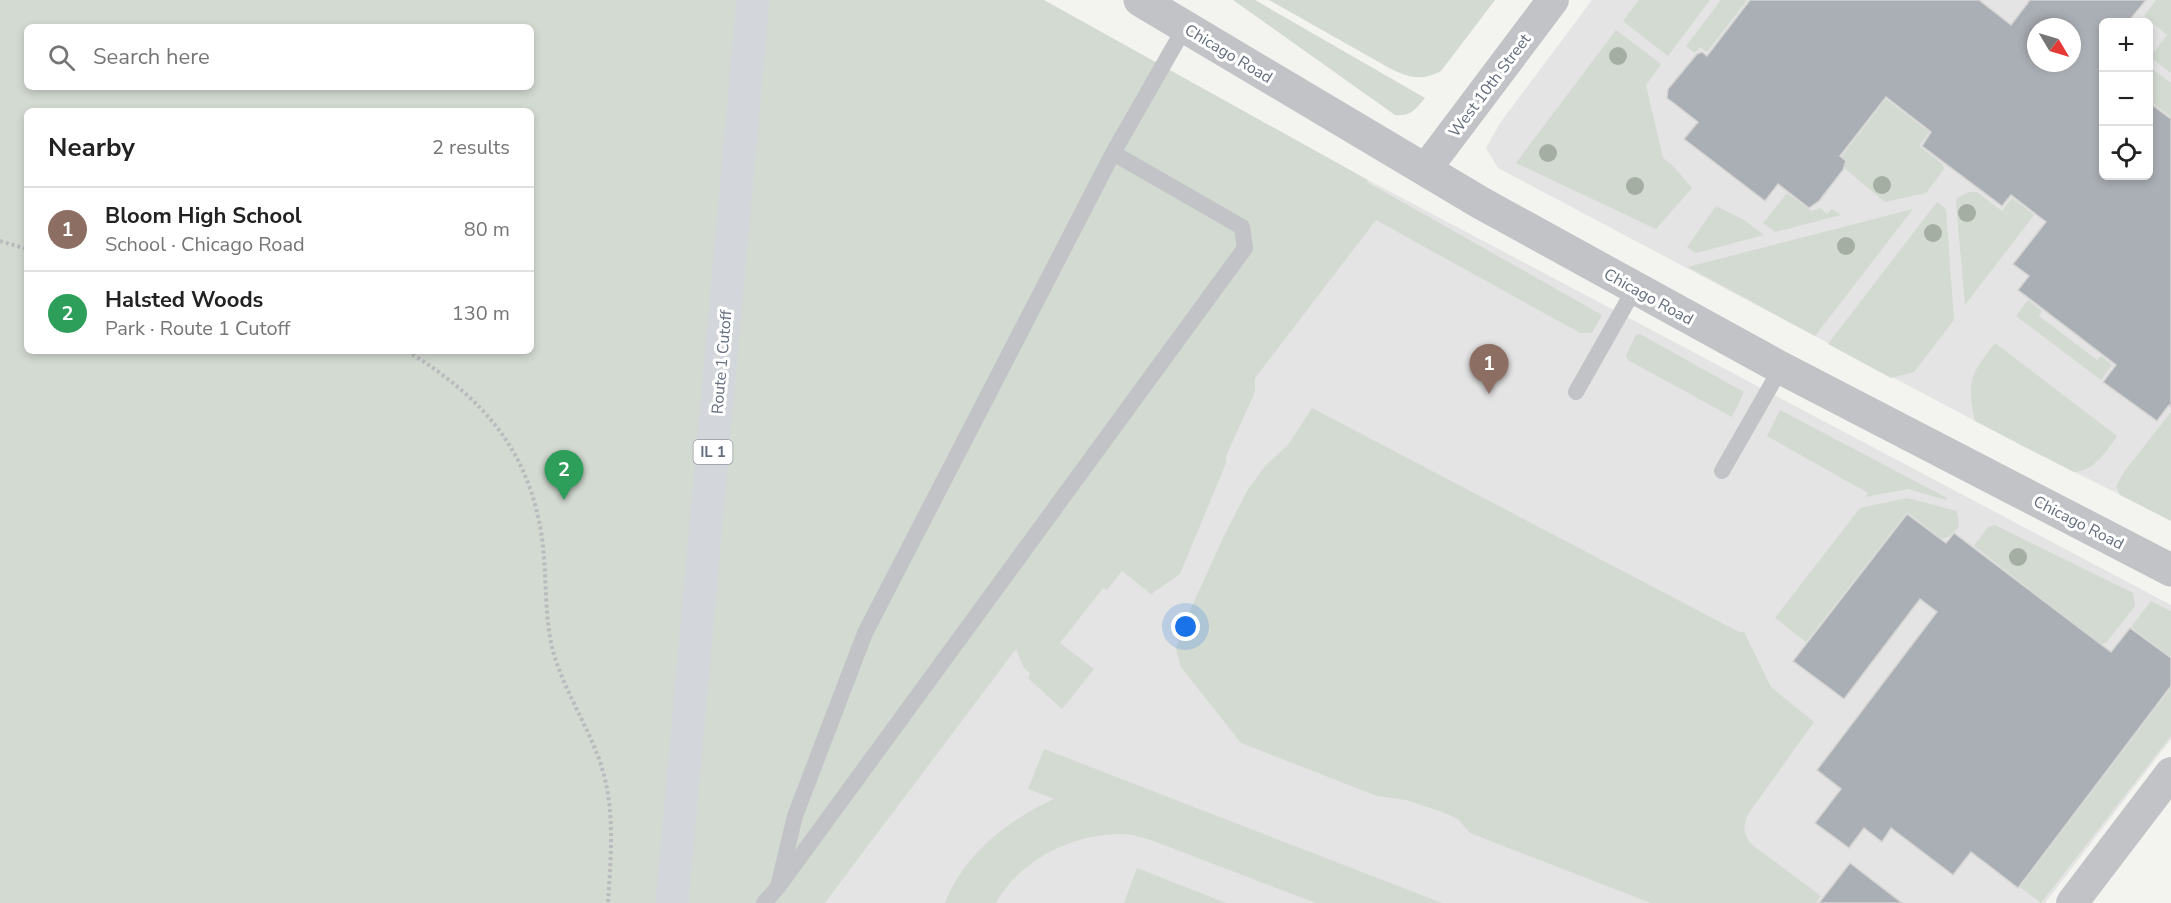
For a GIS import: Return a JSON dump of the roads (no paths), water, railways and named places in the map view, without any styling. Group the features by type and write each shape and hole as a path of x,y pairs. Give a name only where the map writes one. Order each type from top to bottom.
{"main road":[{"name":"Route 1 Cutoff","path":"672,903 753,0"}],"street":[{"name":"Chicago Road","path":"1140,0 1425,170 1635,288 1781,368 2171,570"},
{"name":"West 10th Street","path":"1425,170 1553,0"},
{"path":"2072,903 2171,773"}],"lane":[{"path":"778,887 795,816 865,633 1113,153 1185,27"},
{"path":"764,903 1245,249 1242,227 1113,153"},
{"path":"1576,392 1635,288"},
{"path":"1722,471 1781,368"}],"place":[{"name":"Bloom High School","path":"1489,394"},
{"name":"Halsted Woods","path":"564,500"}]}
